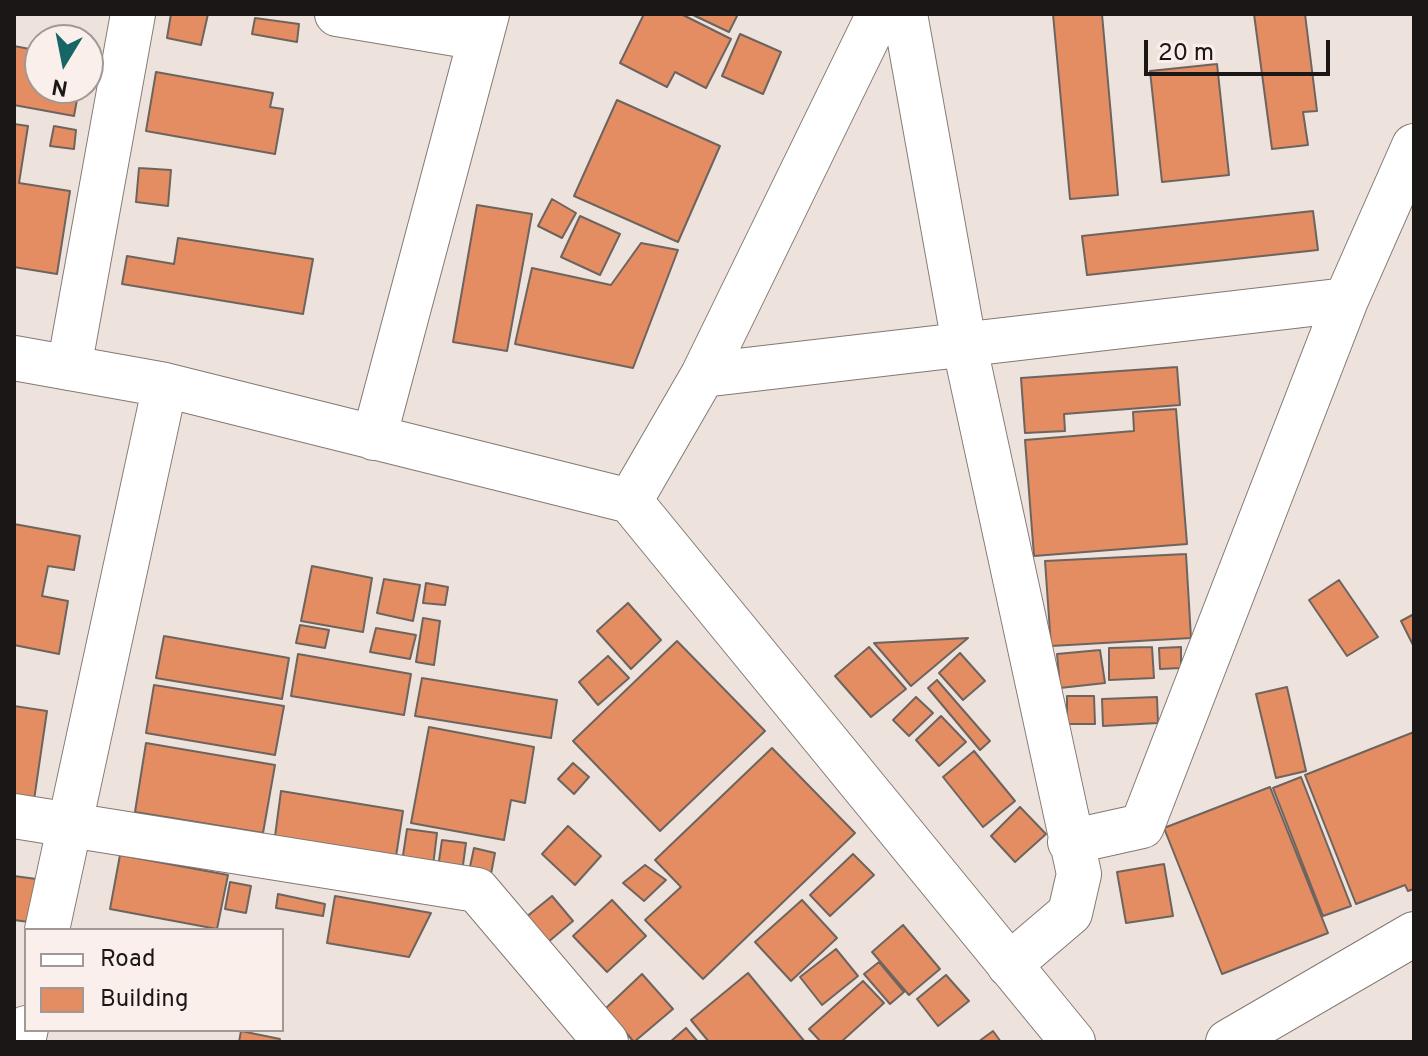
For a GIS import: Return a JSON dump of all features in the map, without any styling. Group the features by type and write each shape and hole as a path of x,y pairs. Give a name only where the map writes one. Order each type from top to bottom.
{"street":[{"path":"69,368 133,14"},
{"path":"337,14 484,26 374,438"},
{"path":"630,501 703,375 879,14"},
{"path":"905,14 964,343 1079,874 1070,913 1009,965"},
{"path":"1070,842 1142,826 1346,300 1414,146"},
{"path":"703,375 1346,300"},
{"path":"14,358 165,385 630,501 1073,1042"},
{"path":"47,928 165,385"},
{"path":"14,816 477,890 606,1042"},
{"path":"1228,1042 1414,934"}],"building":[{"path":"171,14 208,14 201,45 167,38"},
{"path":"644,14 681,14 731,39 706,88 675,72 667,87 620,63"},
{"path":"691,14 738,14 729,32"},
{"path":"1053,14 1102,14 1118,195 1070,199"},
{"path":"1254,14 1305,14 1317,111 1303,112 1308,145 1272,149"},
{"path":"255,18 299,24 297,42 252,34"},
{"path":"740,34 781,52 763,94 722,76"},
{"path":"14,46 24,48 24,104 76,104 74,116 14,105"},
{"path":"1217,64 1229,175 1162,182 1150,71"},
{"path":"156,72 273,93 270,107 283,109 275,154 146,131"},
{"path":"617,100 720,146 678,242 574,196"},
{"path":"14,124 28,126 19,183 70,191 57,274 14,267"},
{"path":"54,126 76,130 74,149 50,146"},
{"path":"139,168 171,170 168,206 136,202"},
{"path":"552,199 576,213 562,238 538,226"},
{"path":"477,205 532,214 507,351 453,342"},
{"path":"1313,211 1318,250 1087,275 1082,236"},
{"path":"580,216 620,234 600,275 561,257"},
{"path":"178,238 313,259 303,314 122,284 127,256 174,264"},
{"path":"641,243 678,250 633,368 515,344 532,268 611,285"},
{"path":"1177,367 1180,405 1064,414 1065,431 1025,433 1021,378"},
{"path":"1176,409 1187,544 1034,556 1025,440 1134,431 1133,412"},
{"path":"14,524 80,536 74,570 48,566 42,596 68,601 59,654 14,645"},
{"path":"1186,554 1191,638 1051,646 1045,561"},
{"path":"312,566 372,578 363,632 301,621"},
{"path":"384,579 420,585 413,621 377,613"},
{"path":"1339,580 1378,637 1347,656 1309,600"},
{"path":"426,583 448,587 445,605 423,603"},
{"path":"628,603 661,640 631,669 597,631"},
{"path":"1414,614 1414,647 1401,621"},
{"path":"423,618 440,621 434,665 416,662"},
{"path":"300,625 329,630 325,648 296,643"},
{"path":"376,628 416,635 410,659 370,652"},
{"path":"164,636 289,658 282,699 156,678"},
{"path":"968,638 911,686 874,643"},
{"path":"677,641 765,731 660,831 573,741"},
{"path":"869,647 906,689 871,717 835,676"},
{"path":"1152,647 1154,678 1109,680 1109,648"},
{"path":"1181,647 1181,668 1160,669 1159,648"},
{"path":"1100,650 1105,683 1060,688 1057,654"},
{"path":"960,653 985,681 963,700 939,673"},
{"path":"298,654 411,674 404,715 291,696"},
{"path":"608,656 629,678 598,705 579,682"},
{"path":"422,678 557,700 551,738 415,716"},
{"path":"937,680 990,741 980,750 928,688"},
{"path":"154,685 284,706 275,755 146,733"},
{"path":"1287,687 1306,771 1276,778 1256,694"},
{"path":"1067,696 1094,696 1095,724 1067,724"},
{"path":"916,697 933,713 909,736 893,720"},
{"path":"1157,697 1158,723 1103,726 1102,699"},
{"path":"14,706 47,711 34,800 14,797"},
{"path":"941,716 966,742 939,766 916,740"},
{"path":"429,727 534,747 525,803 511,800 504,840 411,823"},
{"path":"1414,732 1414,889 1408,891 1405,885 1356,904 1305,775"},
{"path":"146,743 275,765 263,833 135,812"},
{"path":"772,748 855,833 703,979 645,920 681,887 655,860"},
{"path":"974,751 1015,801 983,827 943,777"},
{"path":"573,763 589,777 574,794 558,779"},
{"path":"1301,777 1351,906 1323,916 1273,788"},
{"path":"1270,787 1328,933 1222,974 1164,828"},
{"path":"281,791 403,811 395,863 274,844"},
{"path":"1020,807 1046,834 1015,862 991,836"},
{"path":"568,826 601,856 575,885 542,854"},
{"path":"407,829 437,833 433,866 402,862"},
{"path":"442,840 466,843 462,872 438,868"},
{"path":"474,848 495,853 490,879 468,876"},
{"path":"853,854 874,875 830,916 810,895"},
{"path":"120,855 228,875 217,928 110,909"},
{"path":"1164,864 1173,916 1126,923 1117,872"},
{"path":"645,865 666,880 644,901 623,883"},
{"path":"14,876 44,880 36,923 14,920"},
{"path":"230,882 251,886 246,913 225,909"},
{"path":"278,894 325,904 323,916 276,908"},
{"path":"335,896 431,913 409,957 327,943"},
{"path":"552,896 573,921 547,943 525,918"},
{"path":"612,900 646,936 607,972 573,936"},
{"path":"802,900 837,938 791,981 755,942"},
{"path":"903,925 940,969 909,995 872,952"},
{"path":"836,949 858,976 822,1005 800,977"},
{"path":"879,962 904,992 890,1004 864,974"},
{"path":"748,973 805,1042 709,1042 691,1020"},
{"path":"642,974 673,1009 634,1042 605,1009"},
{"path":"946,975 969,1001 938,1026 917,999"},
{"path":"863,981 884,1003 841,1042 821,1042 809,1029"},
{"path":"686,1028 698,1042 670,1042"},
{"path":"993,1031 1001,1042 978,1042"},
{"path":"241,1032 280,1039 279,1042 239,1042"}]}
